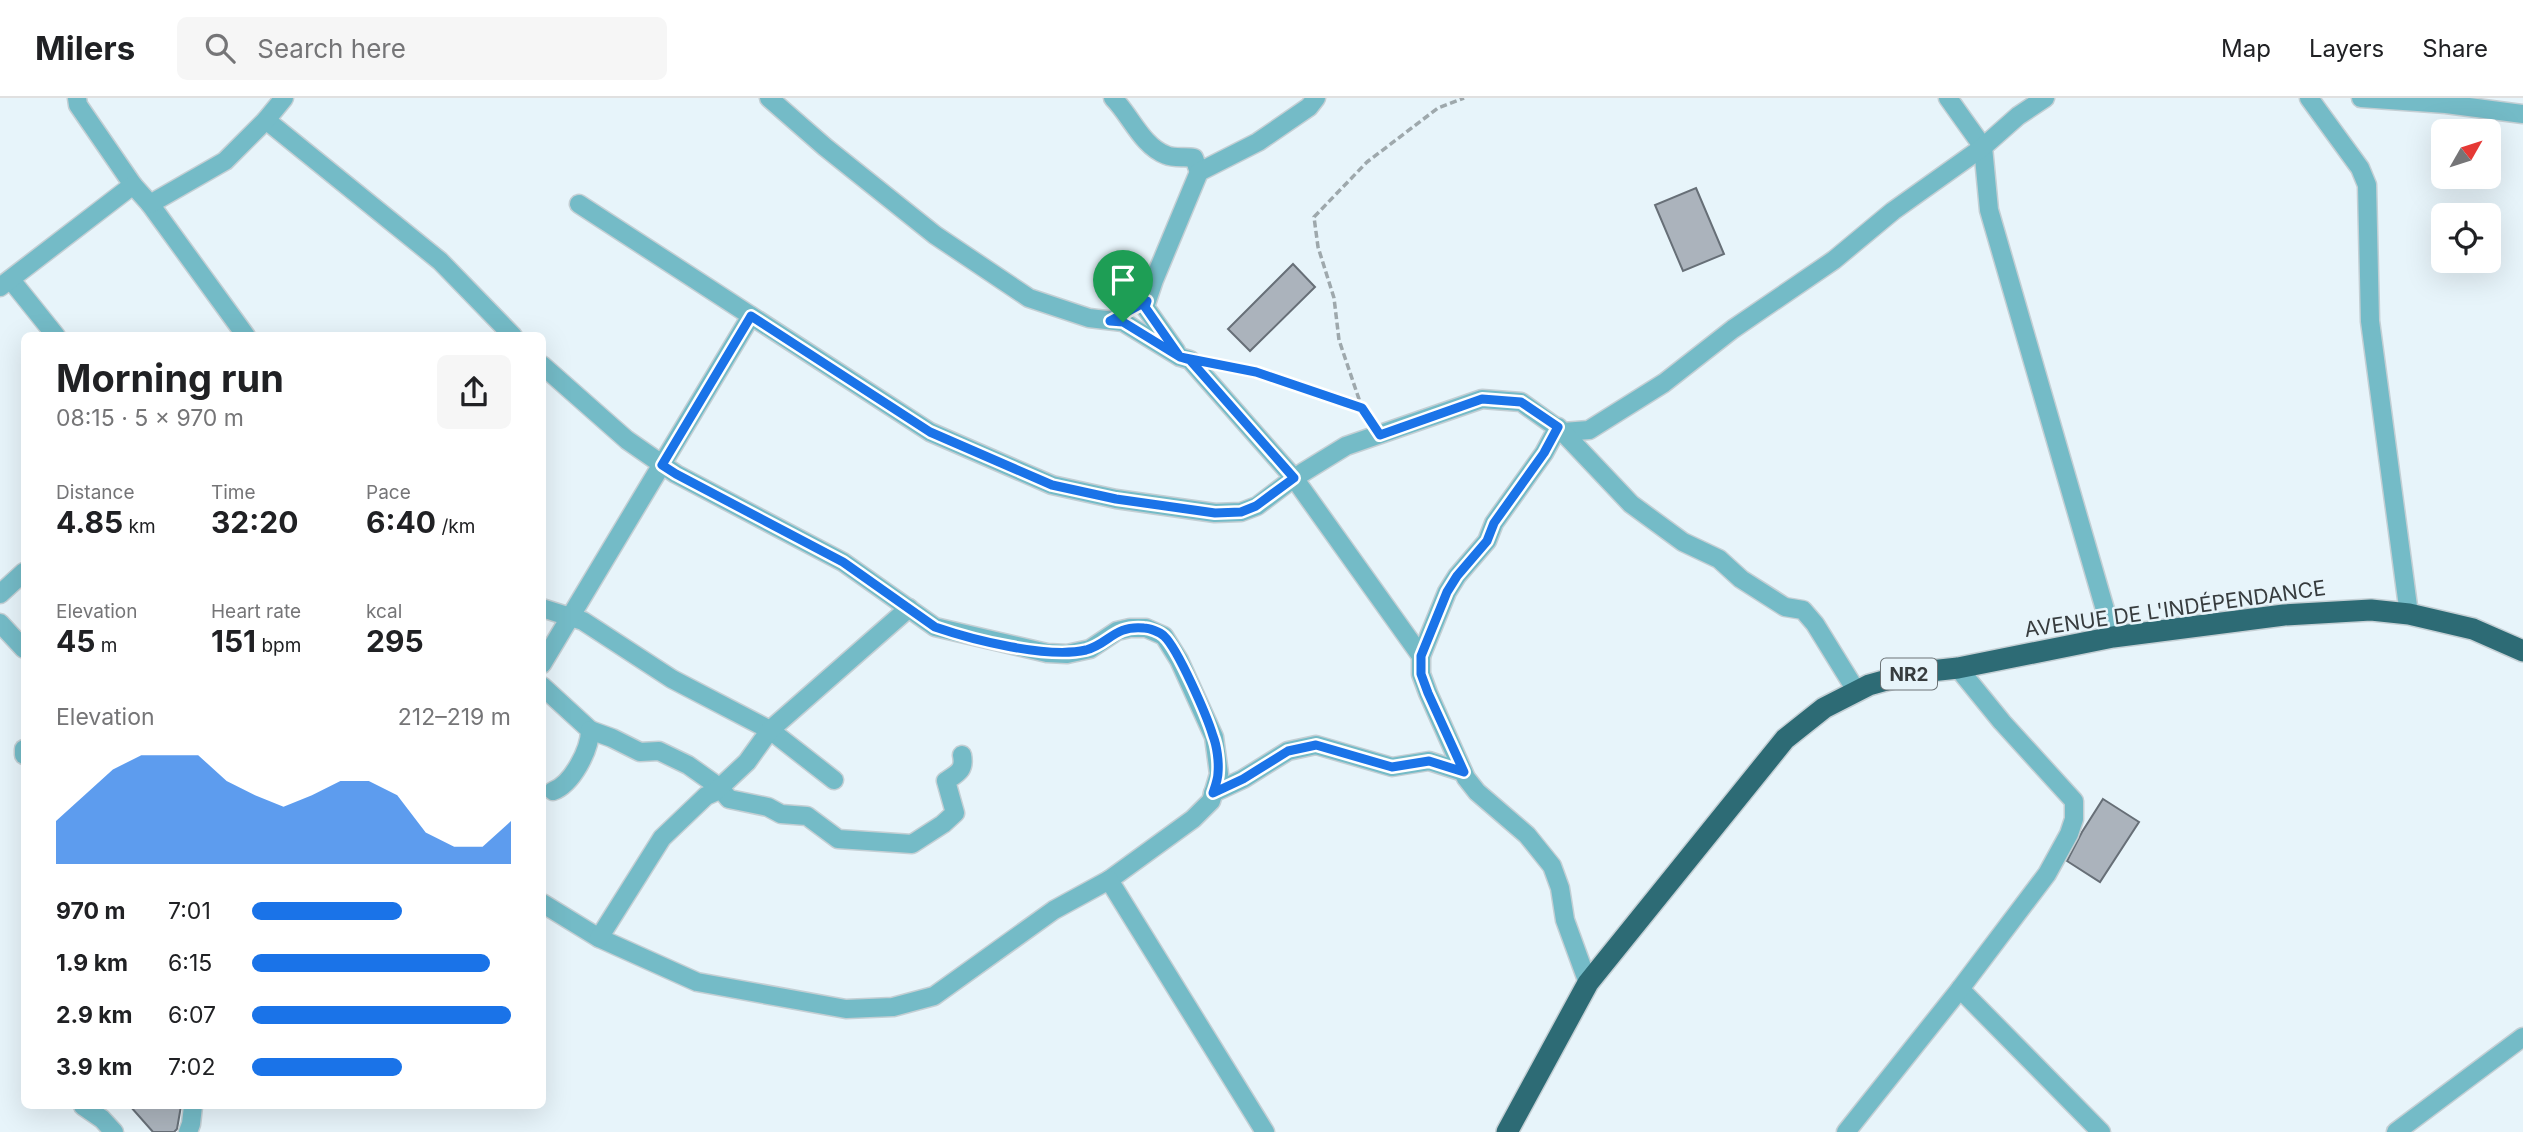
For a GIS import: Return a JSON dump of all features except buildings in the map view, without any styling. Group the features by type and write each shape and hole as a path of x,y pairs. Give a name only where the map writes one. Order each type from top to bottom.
{"highway":[{"name":"AVENUE DE L'INDÉPENDANCE","path":"1507,1132 1588,983 1784,739 1824,708 1869,685 1912,673 1958,668 2032,651 2113,637 2284,615 2371,610 2409,614 2473,629 2523,651"}],"street":[{"path":"77,98 78,105 133,185 150,204 243,332"},
{"path":"150,204 225,161 284,98"},
{"path":"769,98 825,147 935,235 1029,298 1089,318 1123,322 1185,358"},
{"path":"1113,98 1152,146 1170,157 1194,158 1199,172"},
{"path":"1316,98 1309,107 1258,142 1199,172 1145,307 1185,358 1294,478 1421,656"},
{"path":"1948,98 1983,147 1989,210 2113,637"},
{"path":"579,204 930,432 1052,485 1116,499 1215,513 1241,512 1256,506 1294,478 1346,446 1482,399 1521,402 1563,432 1589,430 1664,383 1733,329 1834,260 1893,211 1983,147 2018,116 2045,98"},
{"path":"2309,98 2360,168 2367,185 2370,321 2409,614"},
{"path":"2361,98 2446,104 2523,114"},
{"path":"266,120 440,261 509,332"},
{"path":"52,332 6,283 133,185"},
{"path":"1110,321 1147,301"},
{"path":"546,657 751,316"},
{"path":"546,369 627,440 662,465 843,562 935,627 1047,653 1068,654 1090,649 1117,631 1130,628 1146,628 1164,636 1179,660 1214,737 1219,774 1211,801 1193,819 1109,880 1054,910 934,996 893,1007 846,1009 697,982 599,938 546,905"},
{"path":"1558,427 1544,453 1494,523 1487,541 1447,592 1421,656 1421,674 1464,772 1477,792 1527,835 1552,866 1560,888 1565,920 1588,983"},
{"path":"1558,427 1604,477 1642,512 1683,542 1719,559 1741,579 1785,607 1803,610 1815,624 1857,692"},
{"path":"0,594 21,575"},
{"path":"599,938 662,838 747,762 770,730 909,608"},
{"path":"546,609 583,621 673,679 770,730 834,780"},
{"path":"0,623 21,646"},
{"path":"1846,1132 2047,874 2074,819 2074,801 2002,722 1958,668"},
{"path":"546,690 590,730 640,752 659,751 688,765 719,787 729,799 768,807 782,814 807,816 838,839 912,844 943,824 955,813 946,781 960,772 964,764 962,755"},
{"path":"553,791 561,788 582,759 590,744 590,730"},
{"path":"1213,793 1243,779 1288,751 1316,745 1392,767 1429,761 1464,772"},
{"path":"1109,880 1265,1132"},
{"path":"546,919 563,915"},
{"path":"1960,989 2101,1132"},
{"path":"2396,1132 2523,1037"},
{"path":"87,1109 114,1132"},
{"path":"188,1132 193,1109"}],"path":[{"path":"1380,435 1362,408 1339,340 1334,298 1318,247 1314,217 1367,162 1438,108 1464,98"},
{"path":"1185,358 1256,372 1362,408"}],"route":[{"path":"1123,322 1110,321 1147,301 1145,307 1180,357 1256,372 1362,408 1380,435 1482,399 1521,402 1558,427 1524,483 1494,523 1487,541 1447,592 1421,656 1421,674 1428,693 1464,772 1441,767 1429,761 1392,767 1316,745 1288,751 1243,779 1213,793 1219,774 1214,737 1179,660 1164,636 1146,628 1130,628 1117,631 1090,649 1068,654 1047,653 935,627 843,562 662,465 751,316 930,432 1052,485 1116,499 1215,513 1241,512 1256,506 1294,478 1190,360 1180,357 1123,322"}]}
